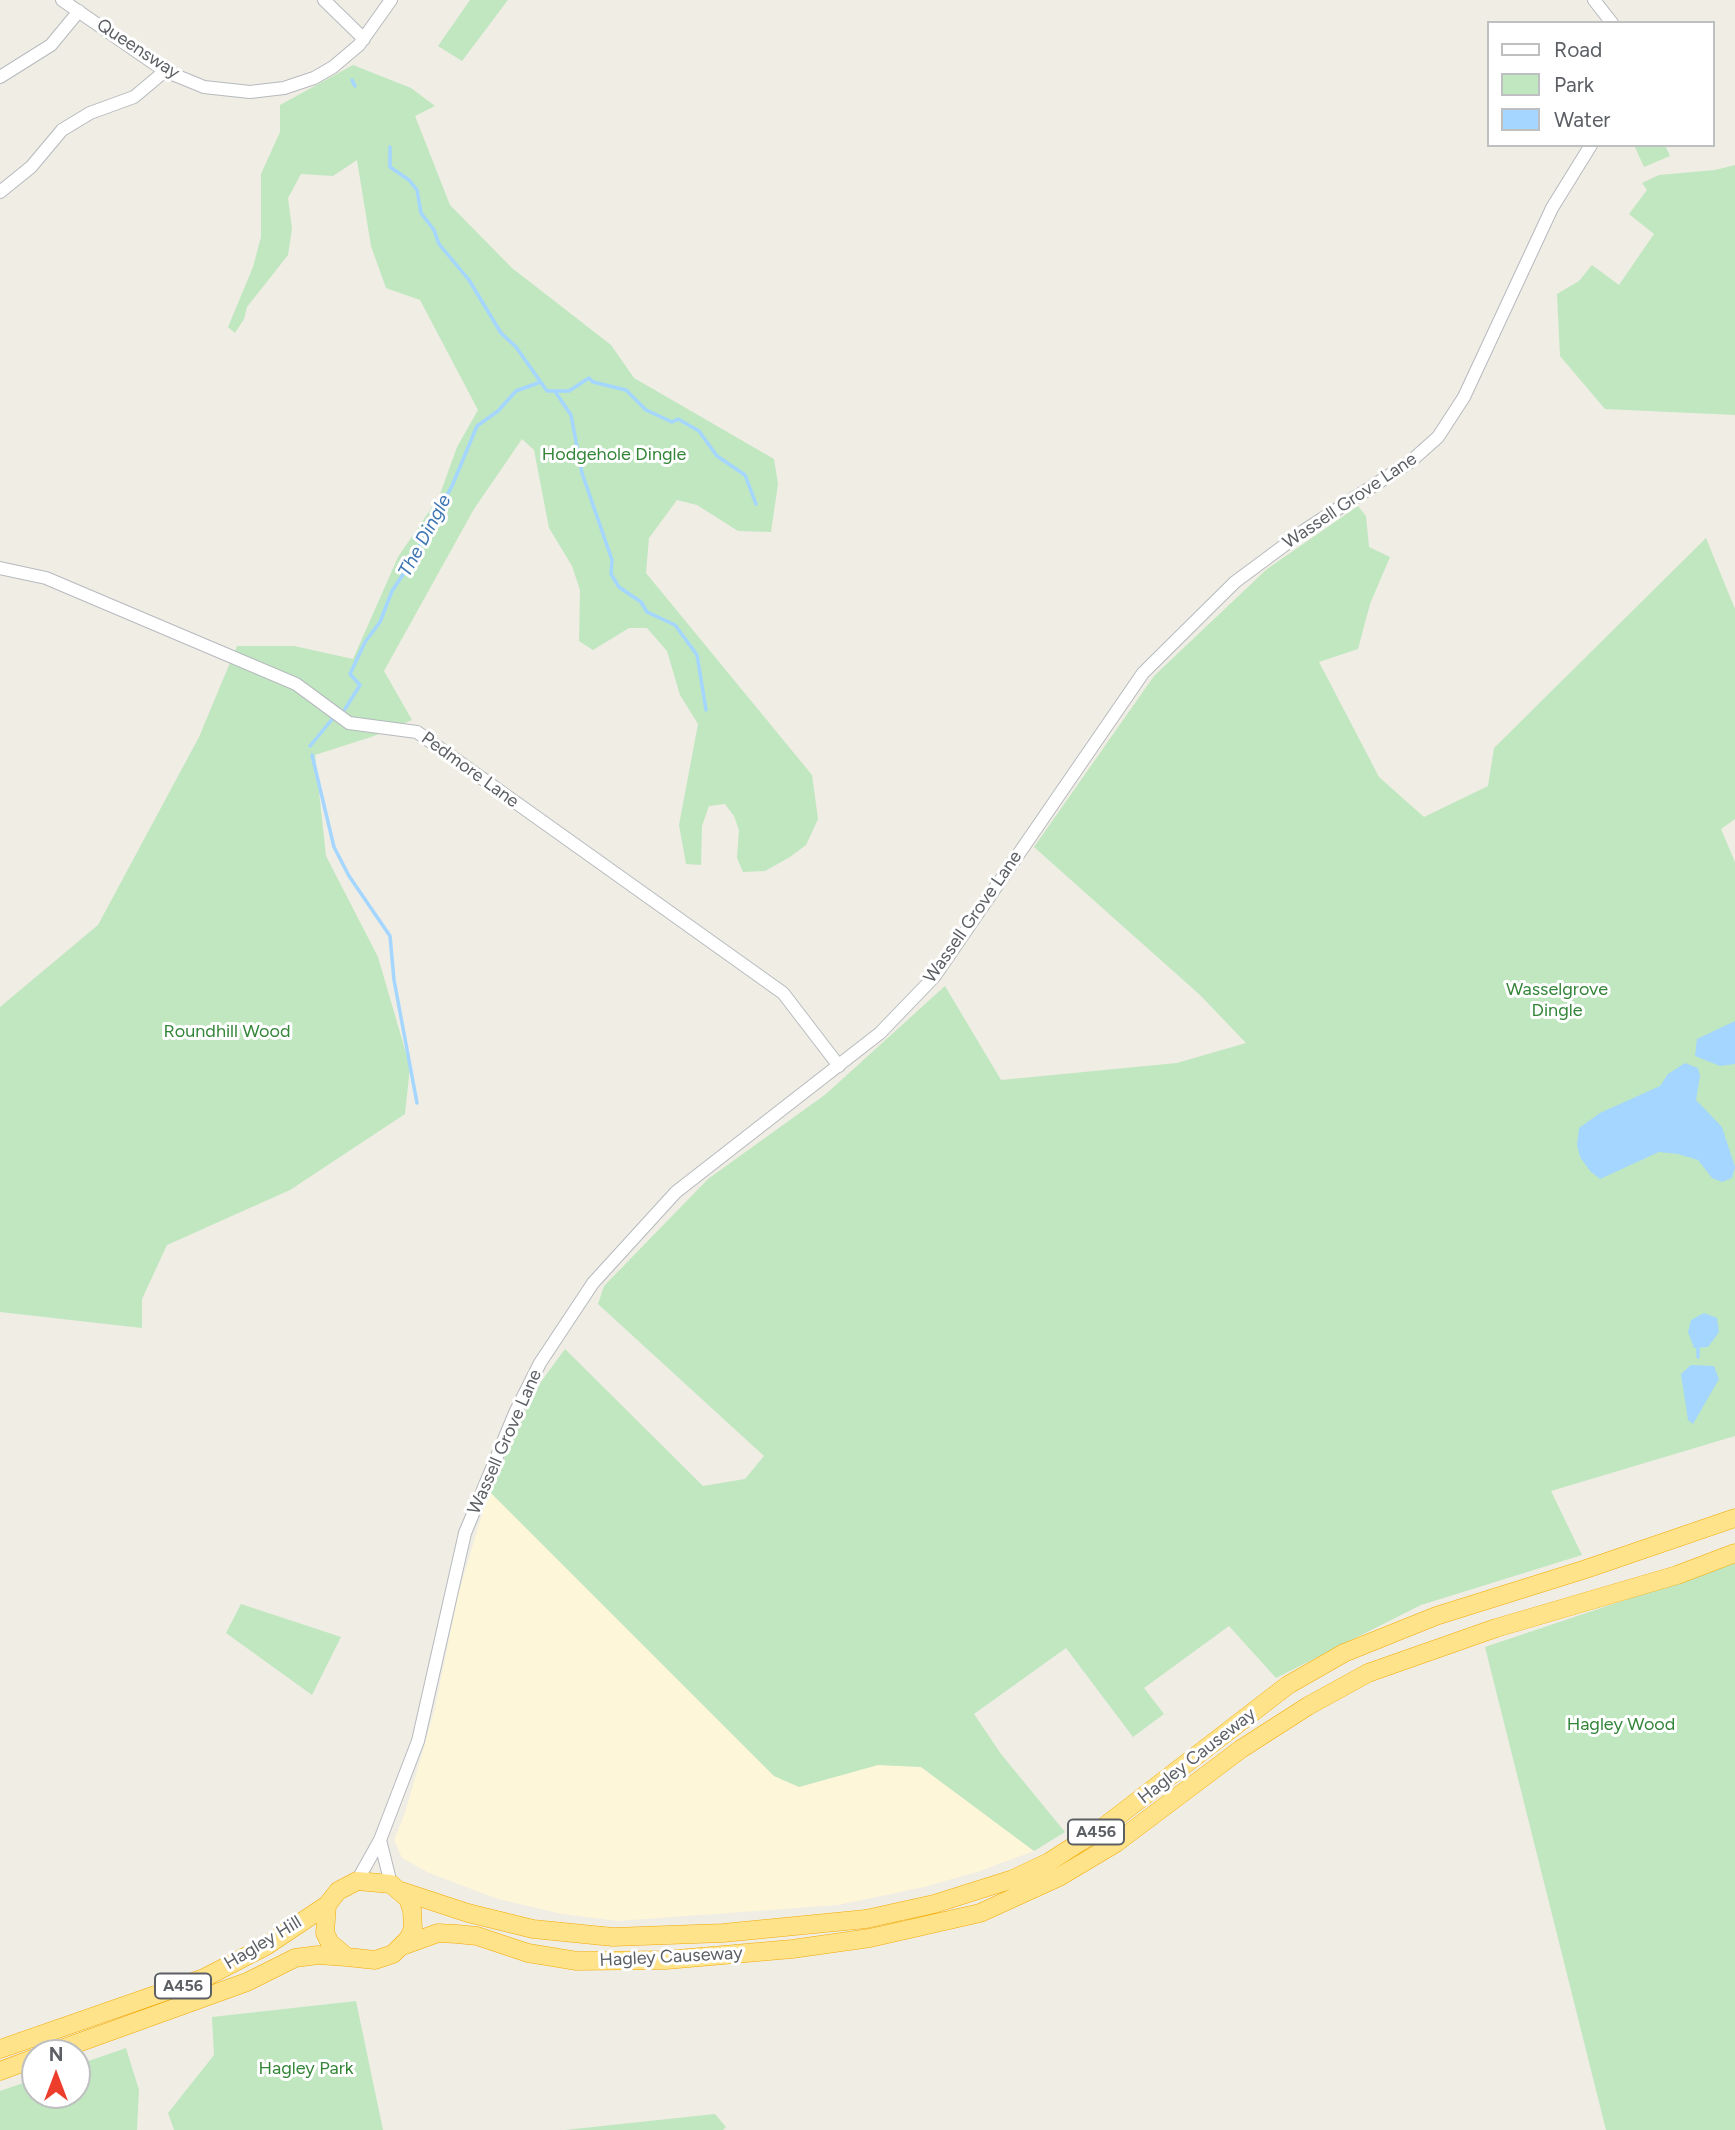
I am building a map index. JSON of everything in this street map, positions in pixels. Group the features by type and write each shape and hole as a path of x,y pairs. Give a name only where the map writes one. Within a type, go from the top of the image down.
{"highway":[{"name":"Hagley Causeway","path":"396,1887 468,1913 533,1928 613,1937 723,1933 866,1919 945,1901 1013,1879 1049,1861 1114,1819 1288,1685 1344,1653 1436,1616 1621,1558 1735,1518"},
{"name":"Hagley Causeway","path":"402,1946 439,1933 457,1934 577,1961 666,1959 792,1949 870,1938 981,1913 1059,1877 1116,1843 1241,1749 1308,1706 1368,1673 1496,1628 1677,1575 1735,1553"},
{"path":"357,1881 396,1887 408,1899 413,1920 413,1929 402,1946 375,1960 347,1957 330,1943 325,1933 327,1905 338,1891 357,1881"},
{"name":"Hagley Hill","path":"0,2049 204,1978 266,1946 327,1905"},
{"name":"Hagley Hill","path":"89,2039 247,1982 295,1958 318,1955 347,1957"},
{"path":"0,2071 21,2063"}],"street":[{"name":"Queensway","path":"62,0 165,71 204,87 229,92 284,88 314,78 333,67 364,39 391,0"},
{"path":"324,0 364,39"},
{"path":"1594,0 1610,21"},
{"path":"0,77 51,45 79,11"},
{"path":"0,192 32,167 62,130 90,113 134,97 165,71"},
{"name":"Wassell Grove Lane","path":"357,1881 380,1840 418,1741 465,1533 515,1413 540,1363 593,1283 676,1192 880,1033 934,977 1143,673 1235,582 1305,530 1410,462 1438,437 1464,397 1552,208 1590,147"},
{"name":"Pedmore Lane","path":"0,568 46,578 296,684 349,723 417,732 783,993 839,1066"},
{"path":"380,1840 396,1887"}],"shaded area":[{"path":"489,1491 774,1776 799,1787 878,1765 921,1767 1034,1851 980,1871 924,1887 838,1905 618,1921 562,1914 498,1899 429,1873 402,1858 394,1840 405,1813 435,1708 458,1595"}],"green space":[{"path":"470,0 508,0 462,61 438,46"},
{"path":"353,65 411,88 435,106 415,116 450,205 512,268 611,345 634,378 774,459 778,484 771,532 738,531 697,505 677,500 649,538 646,573 812,775 818,819 806,845 790,857 765,871 743,872 737,858 739,830 734,816 725,804 709,806 702,826 701,865 686,864 679,825 698,724 680,695 667,651 647,628 629,628 593,650 579,641 580,590 572,566 549,528 534,450 522,439 474,509 384,671 412,720 374,736 315,755 326,856 378,957 410,1067 405,1114 290,1190 167,1245 142,1299 142,1328 0,1312 0,1007 98,925 199,737 237,646 294,646 353,659 398,557 439,497 457,447 478,410 420,300 386,288 371,246 357,160 333,176 301,174 288,198 292,229 288,255 247,307 244,319 235,333 228,327 253,267 261,237 261,174 280,132 280,105"},
{"path":"1635,147 1666,147 1670,156 1644,167"},
{"path":"1735,165 1735,415 1605,409 1560,356 1557,294 1579,281 1592,265 1619,285 1654,234 1629,214 1647,190 1642,183 1659,175 1715,170"},
{"name":"Wasselgrove Dingle","path":"1358,506 1366,516 1369,547 1390,557 1370,604 1358,649 1319,662 1379,777 1424,817 1488,786 1494,748 1706,538 1735,609 1735,819 1721,829 1735,862 1735,1436 1551,1491 1582,1555 1421,1605 1276,1678 1229,1626 1144,1688 1164,1714 1133,1737 1066,1648 974,1714 1001,1754 1065,1832 1034,1851 921,1767 878,1765 799,1787 774,1776 489,1491 535,1390 565,1349 703,1486 745,1479 764,1456 598,1304 604,1286 708,1179 826,1094 945,986 1001,1080 1177,1063 1246,1043 1200,995 1034,847 1154,676 1267,569"},
{"name":"Hagley Wood","path":"1735,1563 1735,2130 1606,2130 1485,1647"},
{"path":"241,1604 341,1637 312,1695 226,1633"},
{"name":"Hagley Park","path":"356,2001 383,2130 174,2130 168,2113 214,2055 212,2017"},
{"path":"126,2048 139,2090 137,2130 0,2130 0,2091 21,2084 21,2109 91,2109 91,2060"},
{"path":"715,2114 726,2127 723,2130 565,2130"}],"water":[{"path":"1735,1021 1735,1064 1720,1066 1695,1056 1697,1039"},
{"path":"1685,1063 1698,1068 1700,1076 1696,1100 1722,1127 1735,1167 1732,1178 1722,1182 1712,1178 1698,1160 1659,1152 1600,1179 1590,1171 1580,1157 1577,1145 1579,1128 1600,1113 1660,1086 1668,1074"},
{"path":"1704,1313 1717,1318 1719,1332 1708,1347 1694,1348 1688,1332 1691,1320"},
{"path":"1691,1365 1714,1366 1719,1379 1693,1424 1688,1420 1681,1374"}],"waterway":[{"name":"The Dingle","path":"352,80 355,86"},
{"name":"The Dingle","path":"390,147 390,167 409,180 417,190 421,213 434,230 439,244 469,280 501,333 516,347 547,391 569,391 589,378 593,382 626,390 646,410 672,422 678,419 699,431 717,456 745,475 756,504"},
{"name":"The Dingle","path":"345,709 360,685 350,674 365,642 380,622 392,591 452,486 477,426 498,411 516,391 538,383"},
{"path":"556,393 571,415 582,473 612,560 611,574 619,587 641,602 647,612 675,625 697,655 706,710"},
{"name":"The Dingle","path":"310,746 334,717"},
{"name":"The Dingle","path":"312,755 334,847 349,876 390,936 394,980 417,1103"},
{"path":"1698,1348 1698,1357"}],"park label":[{"name":"Hodgehole Dingle","path":"614,455"},
{"name":"Roundhill Wood","path":"227,1032"}]}
